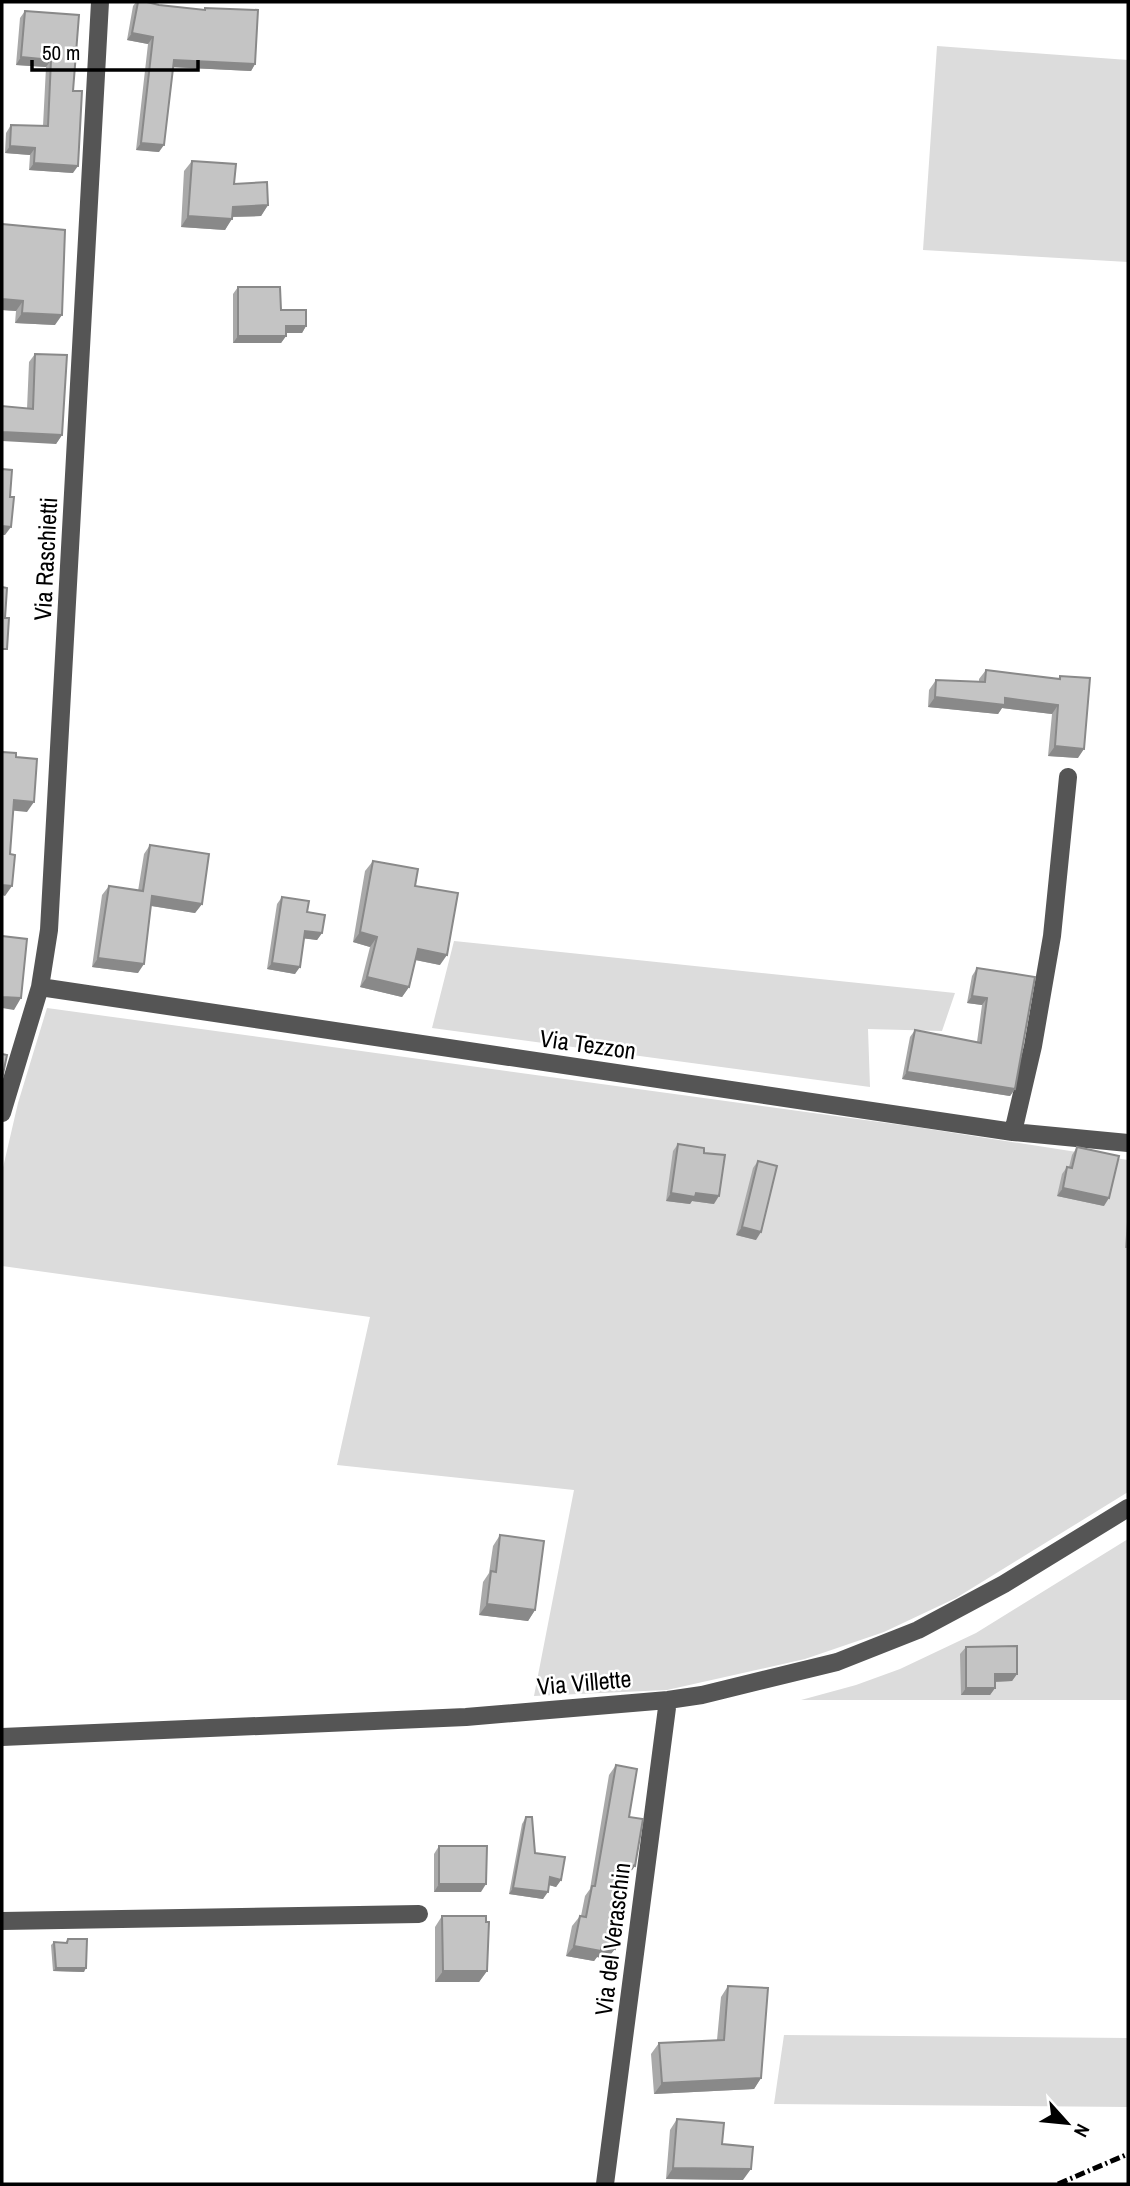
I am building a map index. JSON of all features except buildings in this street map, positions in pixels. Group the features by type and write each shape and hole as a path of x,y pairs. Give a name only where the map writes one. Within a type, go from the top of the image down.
{"street":[{"name":"Via Raschietti","path":"2,1113 40,987 50,930 100,2"},
{"path":"1013,1132 1033,1046 1052,936 1068,777"},
{"name":"Via Tezzon","path":"40,987 1013,1132 1128,1143"},
{"name":"Via Villette","path":"2,1737 466,1717 702,1695 837,1662 918,1630 1004,1584 1128,1508"},
{"name":"Via del Veraschin","path":"605,2184 668,1700"},
{"path":"2,1921 419,1914"}],"shaded area":[{"path":"937,46 1128,60 1128,262 923,250"},
{"path":"454,941 955,993 942,1031 868,1029 870,1087 432,1028"},
{"path":"47,1008 916,1127 1128,1160 1128,1492 956,1598 884,1632 805,1659 667,1690 534,1696 574,1490 337,1465 370,1317 2,1266 2,1172 18,1103"},
{"path":"1128,1539 1128,1700 801,1700 856,1685 900,1669 976,1633"},
{"path":"784,2035 1128,2038 1128,2107 774,2104"}],"railway":[{"path":"1058,2184 1128,2154"}]}
